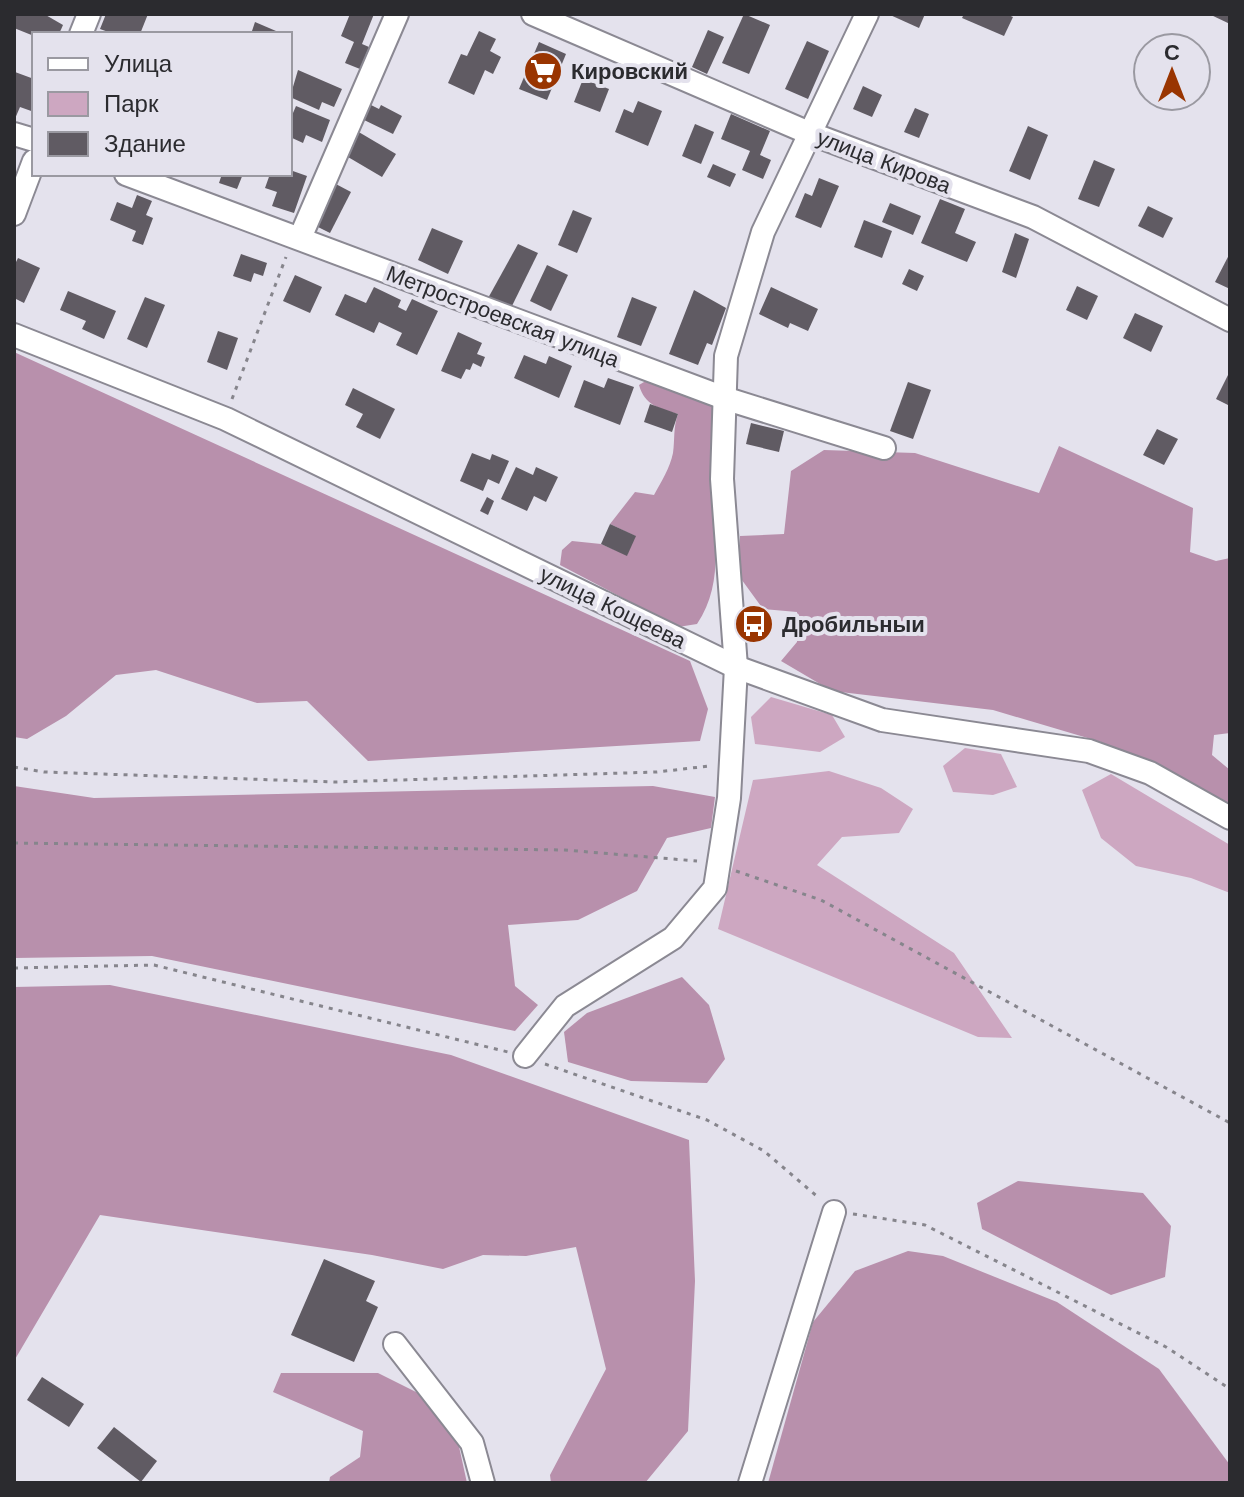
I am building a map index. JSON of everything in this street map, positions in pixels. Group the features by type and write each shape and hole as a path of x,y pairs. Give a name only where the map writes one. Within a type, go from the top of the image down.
{"street":[{"path":"300,238 397,14"},
{"name":"улица Кирова","path":"533,14 809,133 1033,217 1230,320"},
{"path":"525,1056 565,1006 673,938 715,888 731,764 736,667 722,479 726,356 763,232 867,14"},
{"path":"14,214 32,166"},
{"name":"Метростроевская улица","path":"131,176 727,399 884,448"},
{"name":"улица Кощеева","path":"14,335 226,419 736,667 882,720 1089,751 1150,773 1230,818"},
{"path":"750,1483 834,1212"},
{"path":"395,1344 472,1443 483,1483"}],"path":[{"path":"226,419 281,263 300,238"},
{"path":"14,767 44,772 335,782 657,772 731,764"},
{"path":"14,843 565,850 698,861 766,879 821,900 1230,1123"},
{"path":"14,968 154,965 525,1056 707,1120 764,1151 834,1212 925,1225 1166,1347 1230,1389"}],"green space":[{"path":"771,697 832,715 845,737 820,752 755,744 751,717"},
{"path":"965,748 1001,754 1017,787 993,795 953,792 943,766"},
{"path":"829,771 881,788 913,809 899,833 842,837 817,865 954,953 1012,1038 978,1037 718,929 753,780"},
{"path":"1111,774 1230,845 1230,893 1191,878 1136,866 1101,838 1082,790"}],"shaded area":[{"path":"14,352 690,661 708,709 700,741 368,761 307,701 257,703 156,670 116,675 66,716 27,739 14,737"},
{"path":"649,379 713,403 711,472 715,570 707,607 697,624 678,627 560,565 562,550 572,541 601,544 627,555 635,536 610,524 635,492 654,495 672,459 674,448 678,414 645,398 639,385"},
{"path":"1059,446 1193,508 1190,552 1216,561 1230,558 1230,733 1214,735 1212,755 1230,770 1230,807 1101,742 993,710 832,691 781,661 797,642 797,612 763,609 739,576 740,536 784,534 791,471 824,450 915,453 1039,493"},
{"path":"14,786 94,798 653,786 715,797 711,828 667,838 637,891 578,920 508,925 515,986 538,1005 515,1031 152,956 14,958"},
{"path":"682,977 709,1005 725,1059 707,1083 631,1081 568,1062 564,1032 587,1013"},
{"path":"110,985 451,1055 689,1140 695,1281 688,1431 645,1483 551,1483 550,1475 606,1369 576,1247 526,1256 483,1255 443,1269 372,1255 100,1215 14,1361 14,987"},
{"path":"1018,1181 1143,1193 1171,1226 1165,1277 1111,1295 982,1229 977,1203"},
{"path":"908,1251 943,1256 1057,1302 1159,1369 1230,1465 1230,1483 768,1483 813,1322 855,1271"},
{"path":"281,1373 378,1373 420,1394 458,1442 467,1483 329,1483 330,1477 360,1457 363,1431 273,1392"}],"building":[{"path":"14,14 44,14 63,25 60,32 32,32 32,35 14,28"},
{"path":"106,14 148,14 141,32 100,29"},
{"path":"350,14 374,14 362,44 369,47 360,69 345,63 354,42 341,36"},
{"path":"744,14 770,25 749,74 722,63"},
{"path":"888,14 925,14 919,28"},
{"path":"964,14 1006,14 1013,17 1004,36 962,18"},
{"path":"1209,14 1230,14 1230,24"},
{"path":"255,22 278,32 252,32"},
{"path":"708,30 724,37 707,74 692,67"},
{"path":"479,31 496,39 490,51 501,57 493,74 485,70 474,95 448,83 461,54 467,56"},
{"path":"807,41 829,51 808,99 785,89"},
{"name":"Кировский","path":"539,42 566,54 547,100 519,89"},
{"path":"298,70 342,89 334,107 322,102 319,110 292,98"},
{"path":"15,72 32,78 32,111 20,107 14,121"},
{"path":"583,79 609,89 600,112 574,102"},
{"path":"863,86 882,95 872,117 853,109"},
{"path":"638,101 662,111 648,146 615,132 624,109 633,113"},
{"path":"369,104 379,109 381,105 402,116 393,134 362,119"},
{"path":"296,106 330,120 322,142 306,135 303,143 292,138 292,115"},
{"path":"915,108 929,114 919,138 904,132"},
{"path":"731,114 770,131 760,155 771,160 763,179 742,170 750,151 721,139"},
{"path":"695,124 714,132 701,164 682,156"},
{"path":"1028,126 1048,135 1030,180 1009,171"},
{"path":"357,131 396,154 382,177 348,157"},
{"path":"1094,160 1115,169 1099,207 1078,199"},
{"path":"713,164 736,174 730,187 707,177"},
{"path":"292,171 307,176 294,213 272,206 277,192 265,188 269,176 292,176"},
{"path":"221,176 242,176 237,189 219,183"},
{"path":"819,178 839,186 821,228 795,217 805,193 812,196"},
{"path":"332,182 351,192 330,233 316,226"},
{"path":"137,195 152,201 146,215 153,218 143,245 132,241 136,231 110,220 117,202 132,208"},
{"path":"940,199 965,209 955,233 976,242 967,262 921,243"},
{"path":"890,203 921,216 913,235 882,222"},
{"path":"1148,206 1173,218 1163,238 1138,226"},
{"path":"573,210 592,218 577,253 558,245"},
{"path":"864,220 892,231 882,258 854,247"},
{"path":"432,228 463,241 448,274 418,260"},
{"path":"1015,233 1029,239 1016,278 1002,272"},
{"path":"518,244 538,253 510,310 487,300"},
{"path":"1230,253 1230,289 1215,282"},
{"path":"241,254 267,263 263,276 254,273 251,282 233,276"},
{"path":"18,258 40,268 24,303 14,298 14,266"},
{"path":"547,265 568,275 551,311 530,301"},
{"path":"909,269 924,276 917,291 902,284"},
{"path":"295,275 322,287 310,313 283,301"},
{"path":"1077,286 1098,296 1087,320 1066,310"},
{"path":"374,287 401,300 398,307 406,311 412,299 438,311 417,355 396,345 402,333 379,322 374,333 335,315 345,294 366,303"},
{"path":"771,287 818,309 808,331 790,323 788,328 759,314"},
{"path":"694,290 726,308 712,345 707,343 698,365 669,354"},
{"path":"68,291 116,311 104,339 82,329 86,321 60,310"},
{"path":"145,297 165,305 147,348 127,339"},
{"path":"632,297 657,307 641,346 617,337"},
{"path":"1135,313 1163,326 1151,352 1123,338"},
{"path":"218,331 238,338 227,370 207,362"},
{"path":"458,332 482,343 477,354 485,357 481,367 473,363 461,379 441,371"},
{"path":"524,355 546,364 549,356 572,366 559,398 514,378"},
{"path":"1230,371 1230,406 1216,399"},
{"path":"608,378 634,387 620,425 574,407 584,380 604,388"},
{"path":"908,382 931,390 913,439 890,431"},
{"path":"353,388 395,409 380,439 356,427 363,414 345,405"},
{"path":"650,404 678,414 672,432 644,422"},
{"path":"751,423 784,431 779,452 746,444"},
{"path":"1157,429 1178,439 1164,465 1143,455"},
{"path":"472,453 490,460 492,454 509,461 499,484 488,479 483,491 460,481"},
{"path":"516,467 533,475 536,467 558,477 546,502 534,496 527,511 501,499"},
{"path":"487,497 494,501 488,515 480,511"},
{"path":"610,524 636,536 627,556 601,544"},
{"path":"324,1259 375,1281 366,1301 378,1307 354,1362 291,1335"},
{"path":"42,1377 84,1404 69,1427 27,1400"},
{"path":"114,1427 157,1461 141,1482 97,1448"}],"place":[{"name":"Кировский","path":"543,71"},
{"name":"Дробильныи","path":"754,624"}]}
